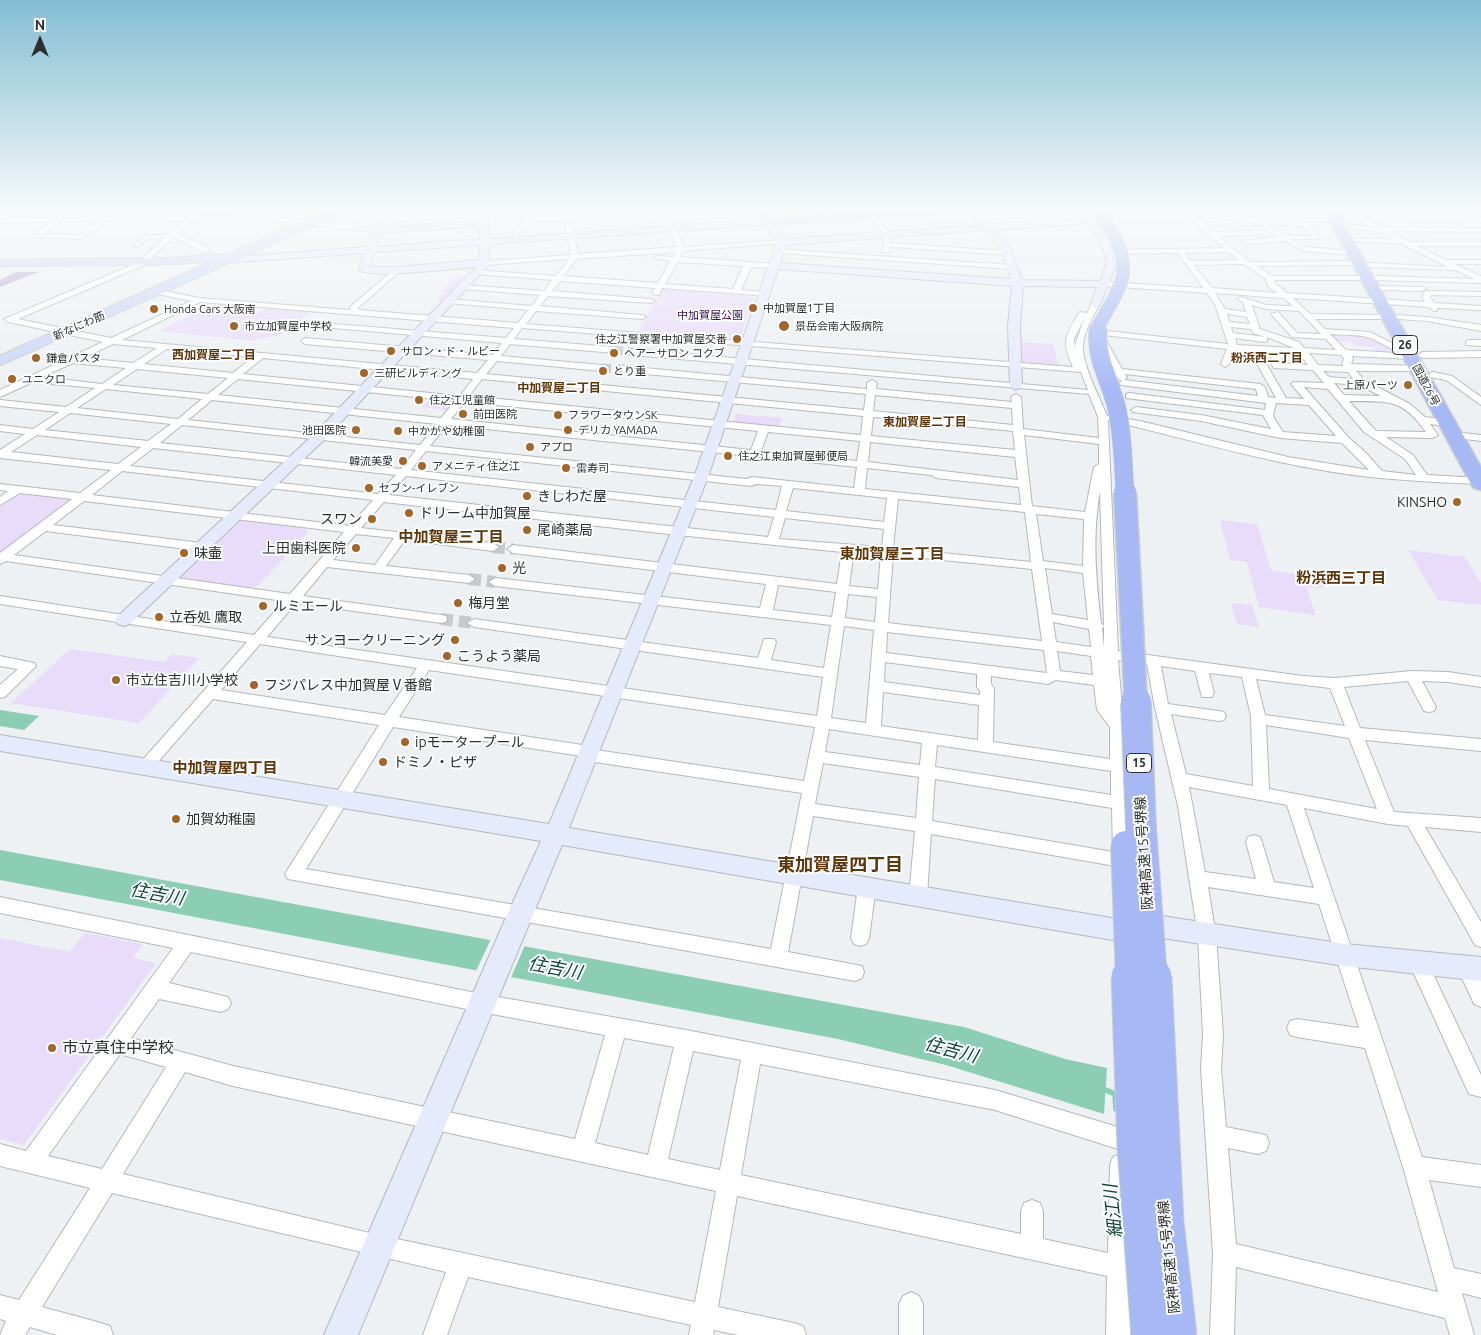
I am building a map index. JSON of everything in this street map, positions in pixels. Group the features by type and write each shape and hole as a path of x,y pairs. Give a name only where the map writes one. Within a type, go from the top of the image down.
{"highway":[{"name":"阪神高速15号堺線","path":"1114,269 1112,284 1090,324 1088,338 1089,354 1105,407 1111,435 1133,1076 1151,1335"},
{"name":"阪神高速15号堺線","path":"1124,269 1118,290 1099,326 1097,343 1101,362 1119,418 1122,441 1132,596 1141,828 1152,968 1160,1163 1164,1222 1177,1335"},
{"name":"国道26号","path":"1367,269 1415,357 1461,434 1481,458"},
{"name":"国道26号","path":"1415,357 1433,375 1461,434 1480,482"}],"main road":[{"name":"新なにわ筋","path":"0,361 192,269"},
{"name":"新なにわ筋","path":"0,354 61,331 156,291 196,269"}],"street":[{"path":"4,321 124,269"},
{"path":"364,269 426,269"},
{"path":"124,620 319,437 480,269"},
{"path":"491,269 558,278 765,294"},
{"path":"145,767 403,473 446,422 565,269"},
{"path":"632,334 669,269"},
{"path":"736,292 742,269"},
{"path":"341,1335 483,998 589,754 701,477 773,269"},
{"path":"859,269 882,274 1018,283 1105,284 1212,294 1352,300"},
{"path":"882,274 883,269"},
{"path":"1013,269 1018,283 1014,326 1016,406 1020,454 1054,675"},
{"path":"1110,269 1105,284 1084,327 1079,345 1098,416 1099,466 1090,516 1089,570 1097,626 1105,653 1118,726 1124,931 1118,1335"},
{"path":"1126,269 1126,277 1100,334 1100,352 1123,420 1147,659 1162,927"},
{"path":"1194,269 1212,294 1231,335 1232,347 1225,364"},
{"path":"1257,269 1270,278 1461,270 1481,272"},
{"path":"1287,269 1323,298"},
{"path":"1328,269 1370,274 1481,280"},
{"path":"1357,269 1423,289 1428,293 1481,294"},
{"path":"1363,269 1441,320 1481,328"},
{"path":"1367,317 1371,269"},
{"path":"1352,300 1375,269"},
{"path":"356,311 354,308 396,270"},
{"path":"1461,270 1481,280"},
{"path":"1370,274 1432,305 1481,308"},
{"path":"1270,278 1270,283 1305,313 1344,352 1349,358 1346,364 1361,382 1410,408 1433,435"},
{"path":"462,287 651,301"},
{"path":"1343,289 1367,317"},
{"path":"156,291 199,300 1015,364 1035,370 1078,370"},
{"path":"1428,293 1426,297 1441,320"},
{"path":"1212,294 1246,300 1265,307 1305,313 1367,317"},
{"path":"0,394 199,300"},
{"path":"1246,300 1256,331 1274,335 1296,344 1368,430 1409,456 1424,479"},
{"path":"448,302 642,317"},
{"path":"1095,305 1088,307 1069,337 1068,342 1086,392 1098,416 1105,653 1102,681 1104,710 1118,726"},
{"path":"1265,307 1274,335"},
{"path":"285,358 341,311"},
{"path":"1221,312 1252,315"},
{"path":"1305,313 1275,314 1295,335 1329,337"},
{"path":"1349,316 1370,335 1415,357"},
{"path":"1441,320 1481,320"},
{"path":"4,321 110,342 868,413 1018,429 1099,441"},
{"path":"1226,324 1255,327"},
{"path":"322,325 614,350"},
{"path":"1322,331 1370,335"},
{"path":"1100,334 1278,350 1415,357 1481,354"},
{"path":"1100,334 1142,424"},
{"path":"1231,335 1264,338"},
{"path":"305,341 602,368"},
{"path":"1470,343 1481,343"},
{"path":"0,455 164,347"},
{"path":"1253,348 1283,401"},
{"path":"1278,350 1281,354 1273,360 1277,366 1350,368 1415,357"},
{"path":"632,352 1086,392"},
{"path":"859,492 875,354"},
{"path":"1,558 120,469 260,356"},
{"path":"72,360 1020,454"},
{"path":"623,369 1016,406"},
{"path":"1118,371 1260,388 1268,400 1268,414 1277,433"},
{"path":"1433,375 1449,378 1481,402"},
{"path":"31,379 862,465 1024,484"},
{"path":"1194,380 1201,418"},
{"path":"1361,382 1296,384 1345,440 1362,455 1378,475"},
{"path":"1124,383 1268,400 1311,402"},
{"path":"1129,396 1268,414"},
{"path":"1341,398 1393,399"},
{"path":"0,402 751,483 752,480 1090,516"},
{"path":"1136,410 1201,418 1277,433 1280,436 1345,440"},
{"path":"1098,416 1142,424 1226,446 1378,475 1480,482"},
{"path":"1422,420 1461,434"},
{"path":"0,428 890,526"},
{"path":"755,454 764,428"},
{"path":"1375,434 1461,434"},
{"path":"0,455 678,532 1089,570"},
{"path":"773,541 788,484"},
{"path":"0,487 493,546"},
{"path":"0,502 18,489"},
{"path":"873,729 893,495"},
{"path":"44,527 202,547"},
{"path":"378,569 402,536"},
{"path":"513,549 884,594"},
{"path":"778,959 822,722 849,549"},
{"path":"1,558 441,619"},
{"path":"324,562 468,579"},
{"path":"766,612 773,581"},
{"path":"495,582 882,625 1105,653 1248,674 1334,683 1412,676 1448,677 1481,682"},
{"path":"0,600 257,640 1119,766"},
{"path":"1046,617 1097,626"},
{"path":"474,624 829,673"},
{"path":"763,664 769,642"},
{"path":"879,657 1048,679 1054,675 1102,681"},
{"path":"1147,659 1181,779 1199,878 1207,936 1213,1035 1211,1068 1218,1136 1225,1253 1222,1335"},
{"path":"0,661 29,666 0,693"},
{"path":"426,664 339,799 294,874 517,919 855,972"},
{"path":"1202,668 1207,693"},
{"path":"984,670 984,688 987,688 984,746"},
{"path":"1248,674 1258,719 1261,793"},
{"path":"1412,676 1429,706"},
{"path":"1334,683 1388,818"},
{"path":"877,686 986,701"},
{"path":"210,693 810,788"},
{"path":"1162,708 1220,716"},
{"path":"1258,719 1353,733 1481,745"},
{"path":"918,896 930,738"},
{"path":"0,743 794,874 1124,931 1162,927 1207,936 1344,955 1473,968 1481,998"},
{"path":"816,756 1120,803"},
{"path":"1181,779 1388,818 1481,825"},
{"path":"1293,799 1414,1167 1462,1335"},
{"path":"806,808 1122,860"},
{"path":"1412,819 1481,939"},
{"path":"1254,842 1267,889"},
{"path":"1199,878 1325,897"},
{"path":"860,938 867,887"},
{"path":"0,905 483,998 617,1027 995,1100 1121,1139"},
{"path":"31,1162 188,942"},
{"path":"1418,962 1476,1087 1481,1087"},
{"path":"154,988 221,1003"},
{"path":"583,1150 617,1027"},
{"path":"1297,1028 1373,1040"},
{"path":"656,1166 686,1040"},
{"path":"116,1043 233,1076 1119,1267"},
{"path":"703,1326 752,1053"},
{"path":"11,1335 181,1061"},
{"path":"1218,1136 1258,1143"},
{"path":"0,1155 107,1179 378,1246 461,1264 703,1326 794,1335"},
{"path":"1414,1167 1481,1176"},
{"path":"1032,1211 1032,1249"},
{"path":"1225,1253 1454,1308"},
{"path":"436,1335 461,1264"},
{"path":"1445,1277 1481,1286"},
{"path":"911,1304 911,1335"},
{"path":"0,1307 101,1335"}],"green space":[{"path":"468,276 443,302 437,301 452,277"},
{"name":"中加賀屋公園","path":"662,290 754,297 741,336 733,336 732,339 638,331"},
{"path":"270,307 311,311 280,335 252,341 160,331 184,318 203,311 256,312"},
{"path":"1327,333 1376,338 1393,347 1399,354 1379,353 1373,347 1356,346 1352,342 1336,341"},
{"path":"1021,342 1053,344 1059,367 1023,363"},
{"path":"431,399 453,402 447,410 422,407"},
{"path":"736,414 782,418 779,428 732,423"},
{"path":"22,493 71,499 71,502 0,553 0,506 15,495"},
{"path":"243,520 305,528 308,532 259,585 251,588 182,578 181,576 237,522"},
{"path":"1220,520 1257,524 1271,570 1320,578 1324,588 1306,587 1316,615 1259,607 1247,562 1230,560"},
{"path":"1408,550 1465,557 1481,583 1481,605 1438,600"},
{"path":"1231,603 1252,605 1259,627 1237,624"},
{"path":"70,649 165,662 172,654 199,658 139,723 11,703"},
{"name":"市立真住中学校","path":"85,933 143,944 133,958 156,963 24,1145 0,1139 0,938 69,952"}],"shaded area":[{"path":"16,272 39,272 0,287 0,280"}],"water":[{"path":"0,710 39,716 24,730 0,726"},
{"name":"住吉川","path":"0,850 964,1027 1065,1059 1107,1068 1104,1114 946,1065 838,1039 0,880"}],"pier":[{"path":"491,939 525,945 510,980 475,973"}],"waterway":[{"name":"細江川","path":"1106,1090 1115,1094 1116,1109"}],"tunnel":[{"path":"614,350 632,352"},
{"path":"602,368 623,369"},
{"path":"493,547 513,549"},
{"path":"469,579 495,582"},
{"path":"441,619 474,623"}],"place":[{"name":"中加賀屋1丁目","path":"753,308"},
{"name":"Honda Cars 大阪南","path":"154,309"},
{"name":"市立加賀屋中学校","path":"234,326"},
{"name":"景岳会南大阪病院","path":"784,326"},
{"name":"住之江警察署中加賀屋交番","path":"737,339"},
{"name":"サロン・ド・ルビー","path":"391,351"},
{"name":"ヘアーサロン コクブ","path":"614,353"},
{"name":"鎌倉パスタ","path":"36,358"},
{"name":"とり重","path":"603,371"},
{"name":"三研ビルディング","path":"364,373"},
{"name":"ユニクロ","path":"12,379"},
{"name":"上原パーツ","path":"1408,385"},
{"name":"住之江児童館","path":"419,400"},
{"name":"前田医院","path":"463,414"},
{"name":"フラワータウンSK","path":"558,415"},
{"name":"池田医院","path":"356,430"},
{"name":"デリカ YAMADA","path":"568,430"},
{"name":"中かがや幼稚園","path":"398,431"},
{"name":"アプロ","path":"530,447"},
{"name":"住之江東加賀屋郵便局","path":"728,456"},
{"name":"韓流美愛","path":"403,461"},
{"name":"アメニティ住之江","path":"422,466"},
{"name":"雷寿司","path":"566,468"},
{"name":"セブン-イレブン","path":"369,488"},
{"name":"きしわだ屋","path":"527,496"},
{"name":"KINSHO","path":"1457,502"},
{"name":"ドリーム中加賀屋","path":"409,513"},
{"name":"スワン","path":"372,519"},
{"name":"尾崎薬局","path":"527,530"},
{"name":"上田歯科医院","path":"356,548"},
{"name":"味壷","path":"184,553"},
{"name":"光","path":"502,568"},
{"name":"梅月堂","path":"458,603"},
{"name":"ルミエール","path":"263,606"},
{"name":"立呑処 鷹取","path":"159,617"},
{"name":"サンヨークリーニング","path":"455,640"},
{"name":"こうよう薬局","path":"447,656"},
{"name":"市立住吉川小学校","path":"116,680"},
{"name":"フジパレス中加賀屋Ⅴ番館","path":"254,685"},
{"name":"ipモータープール","path":"405,742"},
{"name":"ドミノ・ピザ","path":"383,762"},
{"name":"加賀幼稚園","path":"176,819"},
{"name":"市立真住中学校","path":"52,1048"}],"district":[{"name":"西加賀屋二丁目","path":"214,355"},
{"name":"粉浜西二丁目","path":"1267,358"},
{"name":"中加賀屋二丁目","path":"559,388"},
{"name":"東加賀屋二丁目","path":"925,422"},
{"name":"中加賀屋三丁目","path":"451,537"},
{"name":"東加賀屋三丁目","path":"892,554"},
{"name":"粉浜西三丁目","path":"1341,578"},
{"name":"中加賀屋四丁目","path":"225,768"},
{"name":"東加賀屋四丁目","path":"840,865"}]}
